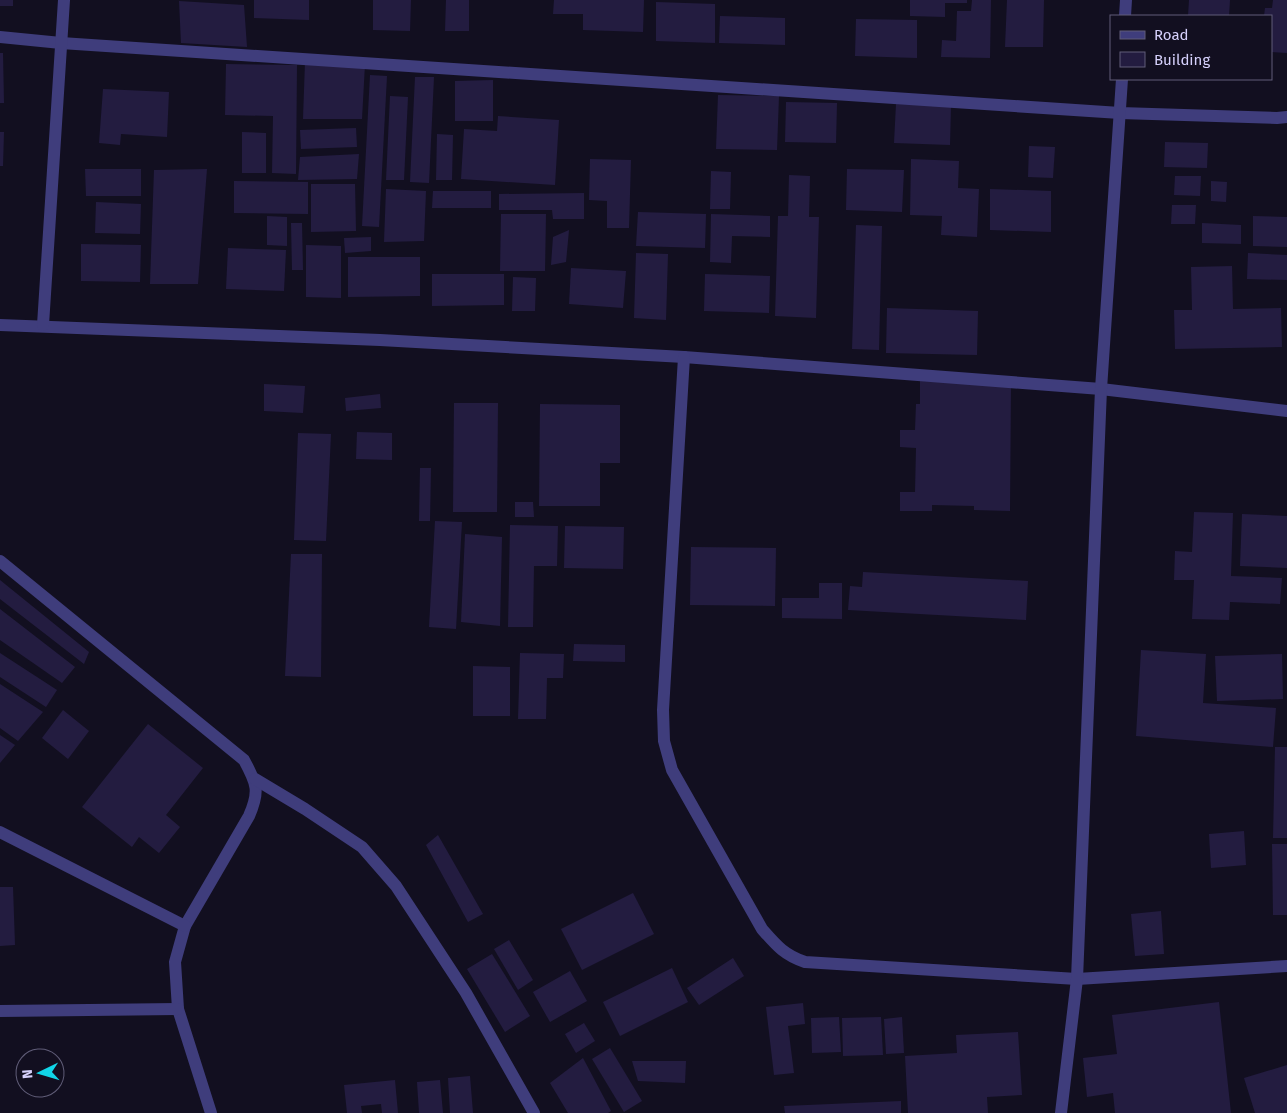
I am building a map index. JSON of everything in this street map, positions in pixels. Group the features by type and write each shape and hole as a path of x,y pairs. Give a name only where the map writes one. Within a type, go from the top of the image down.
{"street":[{"path":"43,325 64,0"},
{"path":"1125,15 1126,0"},
{"path":"0,37 61,43 1120,113 1287,117"},
{"path":"1061,1113 1077,979 1101,389 1122,80"},
{"path":"0,325 43,325 380,340 684,357 1101,389 1287,411"},
{"path":"684,357 663,710 664,741 672,770 762,928 778,948 790,957 805,962 1077,979 1287,966"},
{"path":"0,561 244,760 255,779 256,799 249,816 185,926 175,962 178,1009 211,1113"},
{"path":"255,779 362,847 396,886 466,993 534,1113"},
{"path":"0,832 185,926"},
{"path":"0,1011 178,1009"}],"building":[{"path":"0,0 13,0 13,6 0,6"},
{"path":"254,0 309,0 309,20 254,18"},
{"path":"373,0 411,0 410,31 373,30"},
{"path":"446,0 469,0 469,31 445,31"},
{"path":"554,0 644,0 643,32 583,30 583,14 553,14"},
{"path":"910,0 967,0 967,3 945,3 945,17 910,16"},
{"path":"972,0 991,0 990,58 941,57 942,40 956,41 957,11 971,11"},
{"path":"1007,0 1044,0 1043,47 1005,47"},
{"path":"1189,0 1230,0 1229,15 1188,15"},
{"path":"1273,0 1287,0 1287,53 1272,52 1272,15 1264,15 1265,8 1272,8"},
{"path":"179,1 244,5 247,47 181,43"},
{"path":"656,2 715,4 715,43 656,41"},
{"path":"720,16 785,18 785,45 719,43"},
{"path":"856,19 917,20 917,58 855,56"},
{"path":"0,53 3,53 4,103 0,103"},
{"path":"305,62 365,64 362,119 303,119"},
{"path":"226,64 297,65 296,174 272,173 273,116 225,115"},
{"path":"370,75 387,76 379,227 362,226"},
{"path":"415,77 434,77 429,183 410,182"},
{"path":"493,80 493,121 455,121 455,81"},
{"path":"103,89 169,92 167,137 121,134 120,145 99,143"},
{"path":"718,95 779,96 777,150 716,149"},
{"path":"390,96 408,97 404,180 386,180"},
{"path":"786,102 837,103 836,143 785,142"},
{"path":"896,104 951,105 950,145 894,143"},
{"path":"498,116 559,120 555,185 461,179 464,129 497,131"},
{"path":"356,128 357,147 301,149 300,130"},
{"path":"0,132 4,132 3,166 0,166"},
{"path":"242,132 266,133 266,173 242,173"},
{"path":"437,134 453,135 452,180 436,180"},
{"path":"1165,142 1208,143 1207,168 1164,167"},
{"path":"1029,146 1055,147 1053,178 1028,177"},
{"path":"359,154 357,179 298,180 300,157"},
{"path":"590,159 631,160 629,228 607,228 607,201 589,200"},
{"path":"911,159 959,161 958,188 979,189 977,237 941,235 942,216 910,215"},
{"path":"85,169 141,169 141,196 86,196"},
{"path":"207,169 198,284 150,284 154,170"},
{"path":"847,169 904,170 902,212 846,210"},
{"path":"711,171 731,172 730,209 710,209"},
{"path":"789,175 810,176 809,217 819,217 816,318 775,316 778,216 788,216"},
{"path":"1175,176 1201,176 1200,196 1174,195"},
{"path":"234,181 308,182 308,214 234,213"},
{"path":"1211,181 1227,182 1226,202 1211,201"},
{"path":"311,184 355,184 356,231 311,232"},
{"path":"386,189 426,191 424,241 384,242"},
{"path":"990,189 1051,191 1051,232 990,230"},
{"path":"433,191 491,191 491,208 432,208"},
{"path":"584,193 584,219 553,219 552,210 499,210 499,194"},
{"path":"96,202 141,204 140,234 95,233"},
{"path":"1172,205 1196,205 1195,224 1171,224"},
{"path":"638,212 706,214 705,248 636,246"},
{"path":"501,214 546,214 545,271 500,271"},
{"path":"711,214 770,216 770,237 732,236 731,263 710,262"},
{"path":"267,216 287,217 287,246 267,245"},
{"path":"1253,216 1287,217 1287,247 1253,246"},
{"path":"291,223 302,223 303,270 292,270"},
{"path":"1202,223 1241,225 1241,244 1202,243"},
{"path":"856,225 882,226 879,350 852,349"},
{"path":"569,230 566,262 551,265 553,237"},
{"path":"371,237 371,251 345,253 344,238"},
{"path":"81,244 141,245 140,282 81,281"},
{"path":"306,245 341,246 341,298 306,297"},
{"path":"228,248 286,250 284,291 226,289"},
{"path":"636,253 668,254 666,320 634,318"},
{"path":"1248,253 1287,255 1287,280 1247,279"},
{"path":"348,257 420,257 420,296 348,297"},
{"path":"1232,266 1233,309 1281,308 1282,347 1175,349 1174,310 1192,310 1191,267"},
{"path":"571,268 626,271 623,308 569,304"},
{"path":"432,274 504,274 504,305 432,306"},
{"path":"705,274 770,276 769,313 704,311"},
{"path":"513,277 536,278 535,311 512,311"},
{"path":"887,308 978,311 977,355 886,353"},
{"path":"920,381 1011,383 1010,511 974,510 974,506 932,505 932,511 900,511 900,492 915,492 916,448 900,447 900,430 915,430 916,404 920,404"},
{"path":"264,384 305,386 303,413 264,411"},
{"path":"380,394 381,408 346,411 345,398"},
{"path":"454,403 498,403 497,512 453,512"},
{"path":"540,404 620,405 620,463 600,463 600,506 539,506"},
{"path":"357,432 392,433 392,460 356,459"},
{"path":"298,433 331,434 326,541 294,540"},
{"path":"420,468 431,468 430,521 419,521"},
{"path":"515,502 533,502 534,517 515,517"},
{"path":"1194,512 1233,513 1231,576 1282,578 1280,604 1230,602 1229,620 1192,619 1194,580 1174,580 1175,551 1192,552"},
{"path":"1242,514 1287,516 1287,568 1240,566"},
{"path":"435,521 462,522 456,629 429,627"},
{"path":"510,525 558,526 557,566 534,566 533,627 508,627"},
{"path":"565,526 624,527 623,569 564,568"},
{"path":"465,534 502,537 500,626 461,622"},
{"path":"691,547 776,548 775,606 690,605"},
{"path":"291,554 322,554 321,677 285,676"},
{"path":"863,572 1028,581 1026,620 848,610 850,586 862,587"},
{"path":"0,580 89,652 84,664 0,599"},
{"path":"819,583 842,583 842,619 782,618 782,598 819,598"},
{"path":"0,609 75,667 62,683 0,640"},
{"path":"574,644 625,645 625,662 573,661"},
{"path":"1141,650 1206,654 1203,703 1276,708 1273,747 1136,736"},
{"path":"0,653 57,690 46,707 0,677"},
{"path":"520,653 564,654 563,678 547,678 546,719 518,719"},
{"path":"1282,654 1283,699 1217,701 1215,656"},
{"path":"473,666 510,667 510,716 473,716"},
{"path":"0,684 43,712 18,741 0,728"},
{"path":"63,710 89,731 68,759 42,738"},
{"path":"148,724 203,768 166,815 180,827 159,853 139,837 132,847 82,807"},
{"path":"0,735 15,745 0,763"},
{"path":"1275,747 1287,747 1287,838 1273,838"},
{"path":"1244,831 1246,865 1211,868 1209,834"},
{"path":"438,835 483,914 468,922 426,845"},
{"path":"1272,844 1287,844 1287,915 1273,915"},
{"path":"0,887 13,887 15,945 0,946"},
{"path":"633,893 654,934 582,970 561,929"},
{"path":"1161,911 1164,954 1135,956 1131,914"},
{"path":"509,940 533,980 518,990 494,949"},
{"path":"492,954 530,1016 505,1032 467,969"},
{"path":"733,958 744,976 699,1005 687,988"},
{"path":"672,968 688,1002 620,1036 603,1002"},
{"path":"570,971 587,1001 550,1022 533,992"},
{"path":"1219,1002 1231,1113 1115,1113 1113,1093 1087,1097 1083,1058 1117,1054 1112,1015"},
{"path":"803,1003 805,1024 788,1026 794,1073 774,1075 766,1007"},
{"path":"839,1017 841,1052 812,1053 811,1018"},
{"path":"881,1017 883,1055 843,1056 842,1018"},
{"path":"902,1017 904,1053 886,1054 884,1019"},
{"path":"584,1023 595,1041 576,1053 565,1034"},
{"path":"1018,1032 1022,1095 987,1097 988,1113 908,1113 905,1056 957,1053 956,1035"},
{"path":"610,1048 642,1101 624,1112 592,1059"},
{"path":"583,1058 611,1111 608,1113 568,1113 550,1083"},
{"path":"632,1061 686,1061 685,1083 638,1081"},
{"path":"1287,1065 1287,1113 1255,1113 1244,1078"},
{"path":"470,1076 473,1113 450,1113 448,1078"},
{"path":"395,1080 398,1113 382,1113 381,1104 361,1106 362,1113 347,1113 344,1085"},
{"path":"440,1080 443,1113 419,1113 417,1082"},
{"path":"901,1101 901,1113 785,1113 784,1106"}]}
